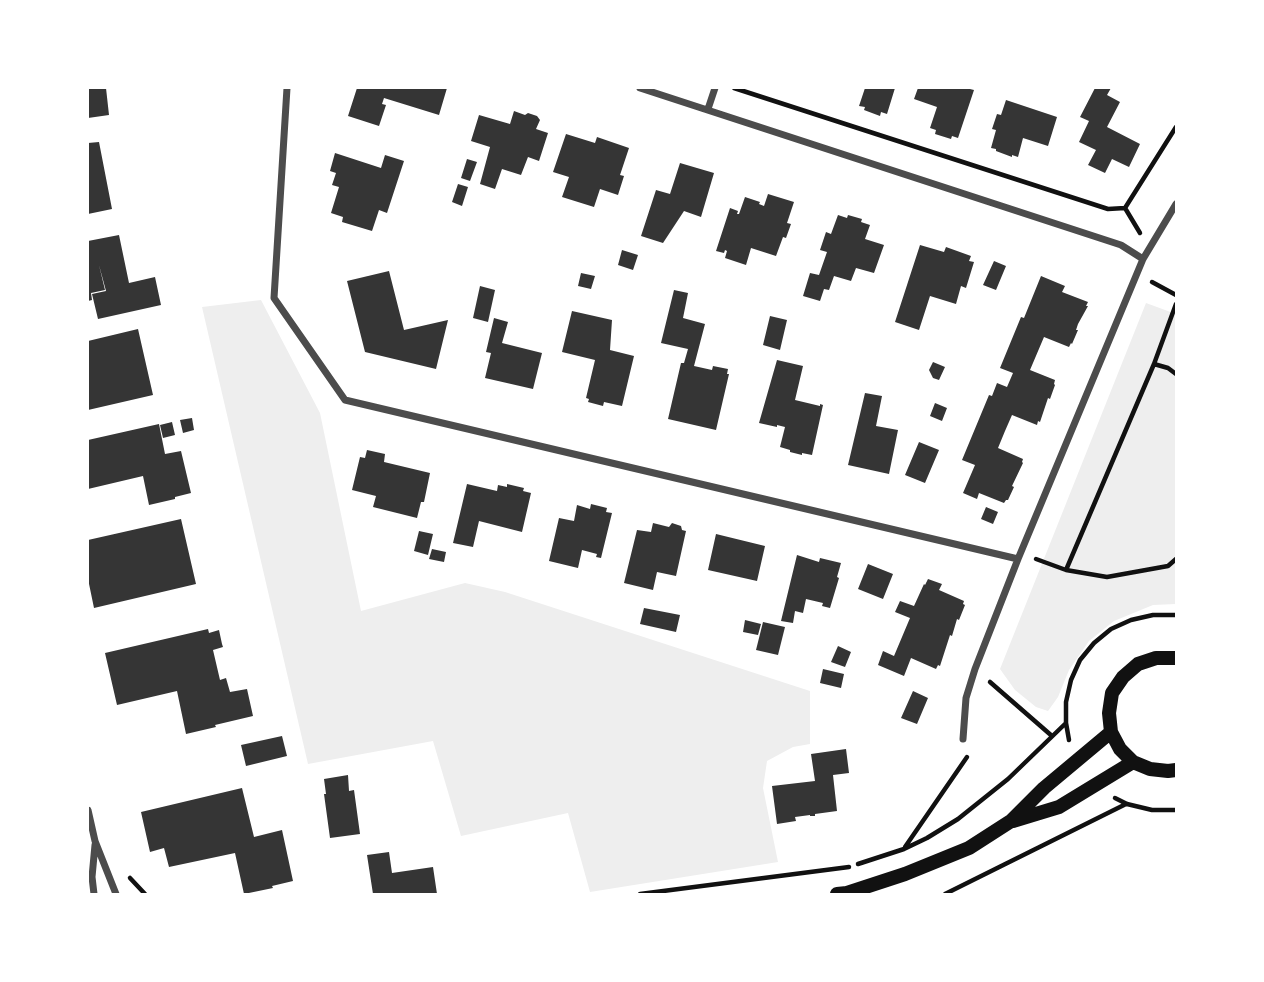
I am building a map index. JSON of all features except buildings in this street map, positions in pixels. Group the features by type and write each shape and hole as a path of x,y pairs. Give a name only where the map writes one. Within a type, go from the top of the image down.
{"main road":[{"path":"1177,658 1156,658 1138,664 1122,677 1112,693 1109,713 1111,732 1120,749 1133,762 1150,769 1177,770"},
{"path":"844,894 905,874 969,848 1011,821 1044,788 1111,732"},
{"path":"1011,821 1059,807 1133,762"}],"street":[{"path":"287,88 274,298 345,400 1020,556"},
{"path":"640,88 1121,245 1143,259"},
{"path":"708,109 715,88"},
{"path":"963,739 966,698 975,669 1020,556 1143,259 1177,204"},
{"path":"88,810 95,841 116,894"},
{"path":"94,894 92,877 95,841"}],"path":[{"path":"734,88 1108,209 1125,208"},
{"path":"1125,208 1177,127"},
{"path":"1125,208 1140,233 1143,259"},
{"path":"1137,274 1177,295"},
{"path":"1066,570 1177,304"},
{"path":"1154,364 1177,374"},
{"path":"1020,556 1066,570 1107,577 1168,566 1177,559"},
{"path":"640,894 844,868 904,849 927,838 958,819 1008,779 1066,723 1066,702 1071,680 1080,660 1094,643 1111,629 1131,620 1153,615 1177,615"},
{"path":"975,669 1052,736"},
{"path":"904,849 969,755"},
{"path":"945,894 1127,804 1152,810 1177,810"}],"shaded area":[{"path":"261,300 320,413 361,611 465,583 505,592 810,691 810,744 793,747 767,761 763,788 778,862 590,892 568,813 461,836 433,741 308,764 202,307"},
{"path":"1146,303 1176,314 1176,604 1153,605 1114,621 1089,641 1069,670 1058,697 1048,711 1036,707 1015,690 1000,669"}]}
